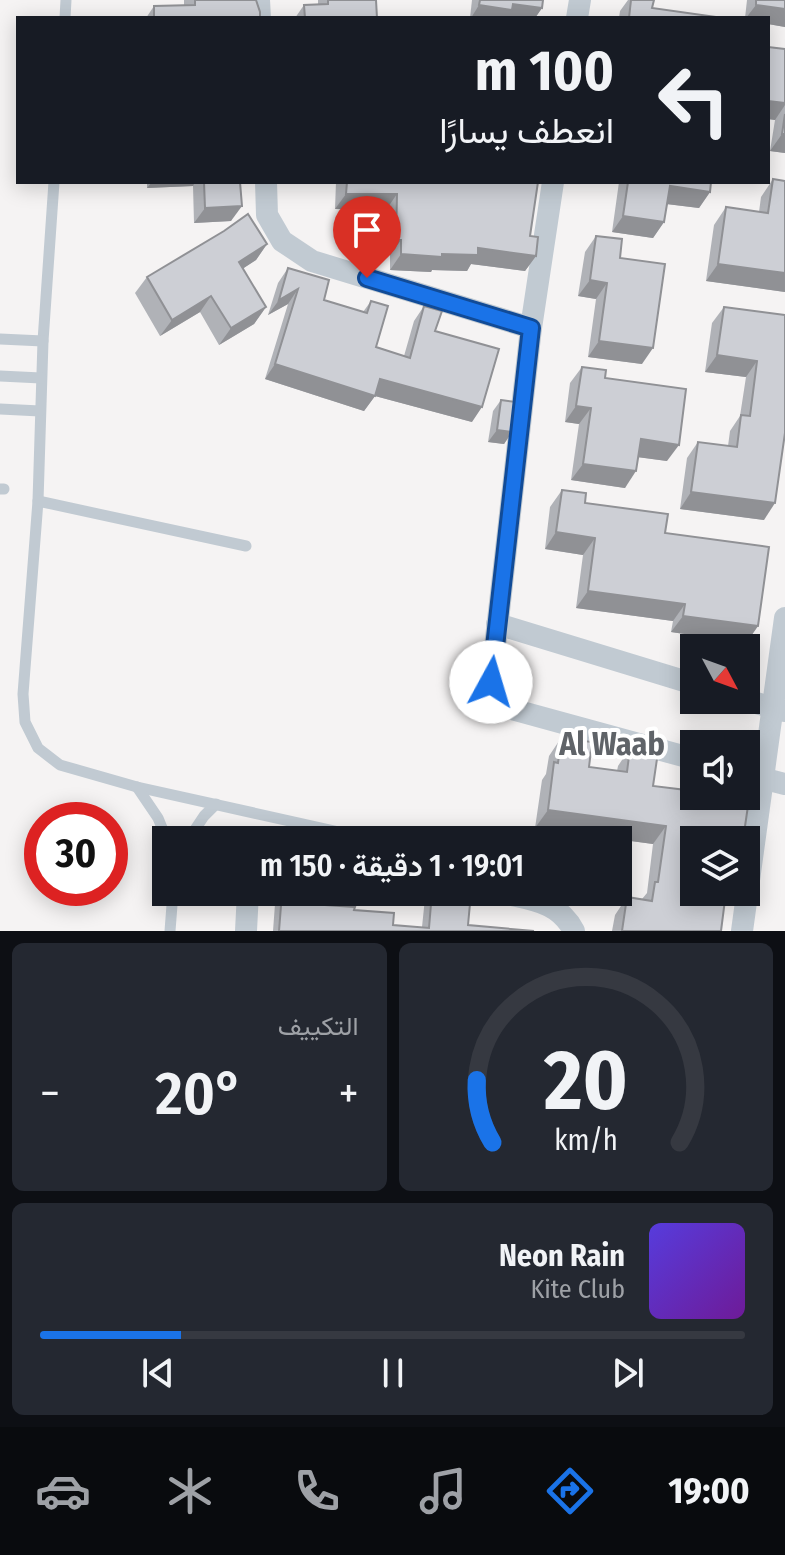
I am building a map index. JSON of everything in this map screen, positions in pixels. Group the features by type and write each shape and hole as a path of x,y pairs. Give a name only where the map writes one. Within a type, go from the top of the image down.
{"street":[{"path":"266,184 267,215 282,241 312,261 531,328"},
{"path":"553,184 531,328 491,682 499,702 515,710 680,755"},
{"path":"760,760 779,710 785,618"},
{"path":"497,624 680,680"},
{"path":"760,778 785,784"},
{"path":"742,931 751,810"},
{"path":"246,931 247,906"},
{"path":"551,906 567,917 574,931"}],"lane":[{"path":"54,184 41,378 38,501 23,694 25,722 38,748 60,765 137,787 313,826"},
{"path":"0,339 43,341"},
{"path":"0,376 41,378"},
{"path":"0,409 40,411"},
{"path":"38,501 246,546"},
{"path":"137,787 161,826"},
{"path":"197,826 216,804"},
{"path":"170,931 172,906"}],"building":[{"path":"195,0 256,0 260,16 154,16 154,6 195,5"},
{"path":"328,0 376,0 377,16 305,16 304,5 328,4"},
{"path":"480,0 543,0 542,8 513,4 512,10 479,5"},
{"path":"631,0 654,0 652,8 709,16 629,16"},
{"path":"756,0 785,0 785,9 756,5"},
{"path":"770,47 785,49 785,103 770,101"},
{"path":"773,179 785,181 785,273 718,264 726,207 768,213"},
{"path":"204,184 240,184 242,206 205,208"},
{"path":"347,184 538,184 530,236 538,237 536,256 478,248 478,255 442,254 442,257 401,254 401,240 396,240 397,194 346,194"},
{"path":"628,184 711,184 710,192 670,186 664,222 623,216"},
{"path":"248,214 267,244 239,262 266,307 231,328 211,296 172,320 147,277"},
{"path":"596,236 622,239 620,258 665,264 653,348 599,341 607,283 590,280"},
{"path":"288,268 329,280 324,300 367,313 371,301 388,306 376,347 410,358 424,306 442,311 435,331 499,349 482,407 380,379 375,396 275,364 298,289 279,300"},
{"path":"724,307 785,315 785,433 775,503 691,492 698,442 737,447 741,415 750,416 757,361 717,355"},
{"path":"582,367 606,370 605,378 686,389 679,445 641,439 636,471 583,464 591,408 576,406"},
{"path":"501,400 516,402 512,432 497,430"},
{"path":"562,490 586,493 585,503 668,514 665,533 769,547 758,626 683,616 685,604 588,591 595,538 556,532"},
{"path":"561,738 592,742 589,767 627,772 630,748 658,752 653,786 680,789 680,810 747,810 745,826 680,826 680,906 724,906 721,931 622,931 626,906 632,906 632,898 652,901 655,882 658,882 666,826 548,810 554,762 558,763"},
{"path":"281,906 355,907 354,910 394,913 393,925 429,928 431,906 470,906 468,925 534,931 279,931"}],"district":[{"name":"Al Waab","path":"612,744"}],"route":[{"path":"367,278 531,328 491,682"}]}
